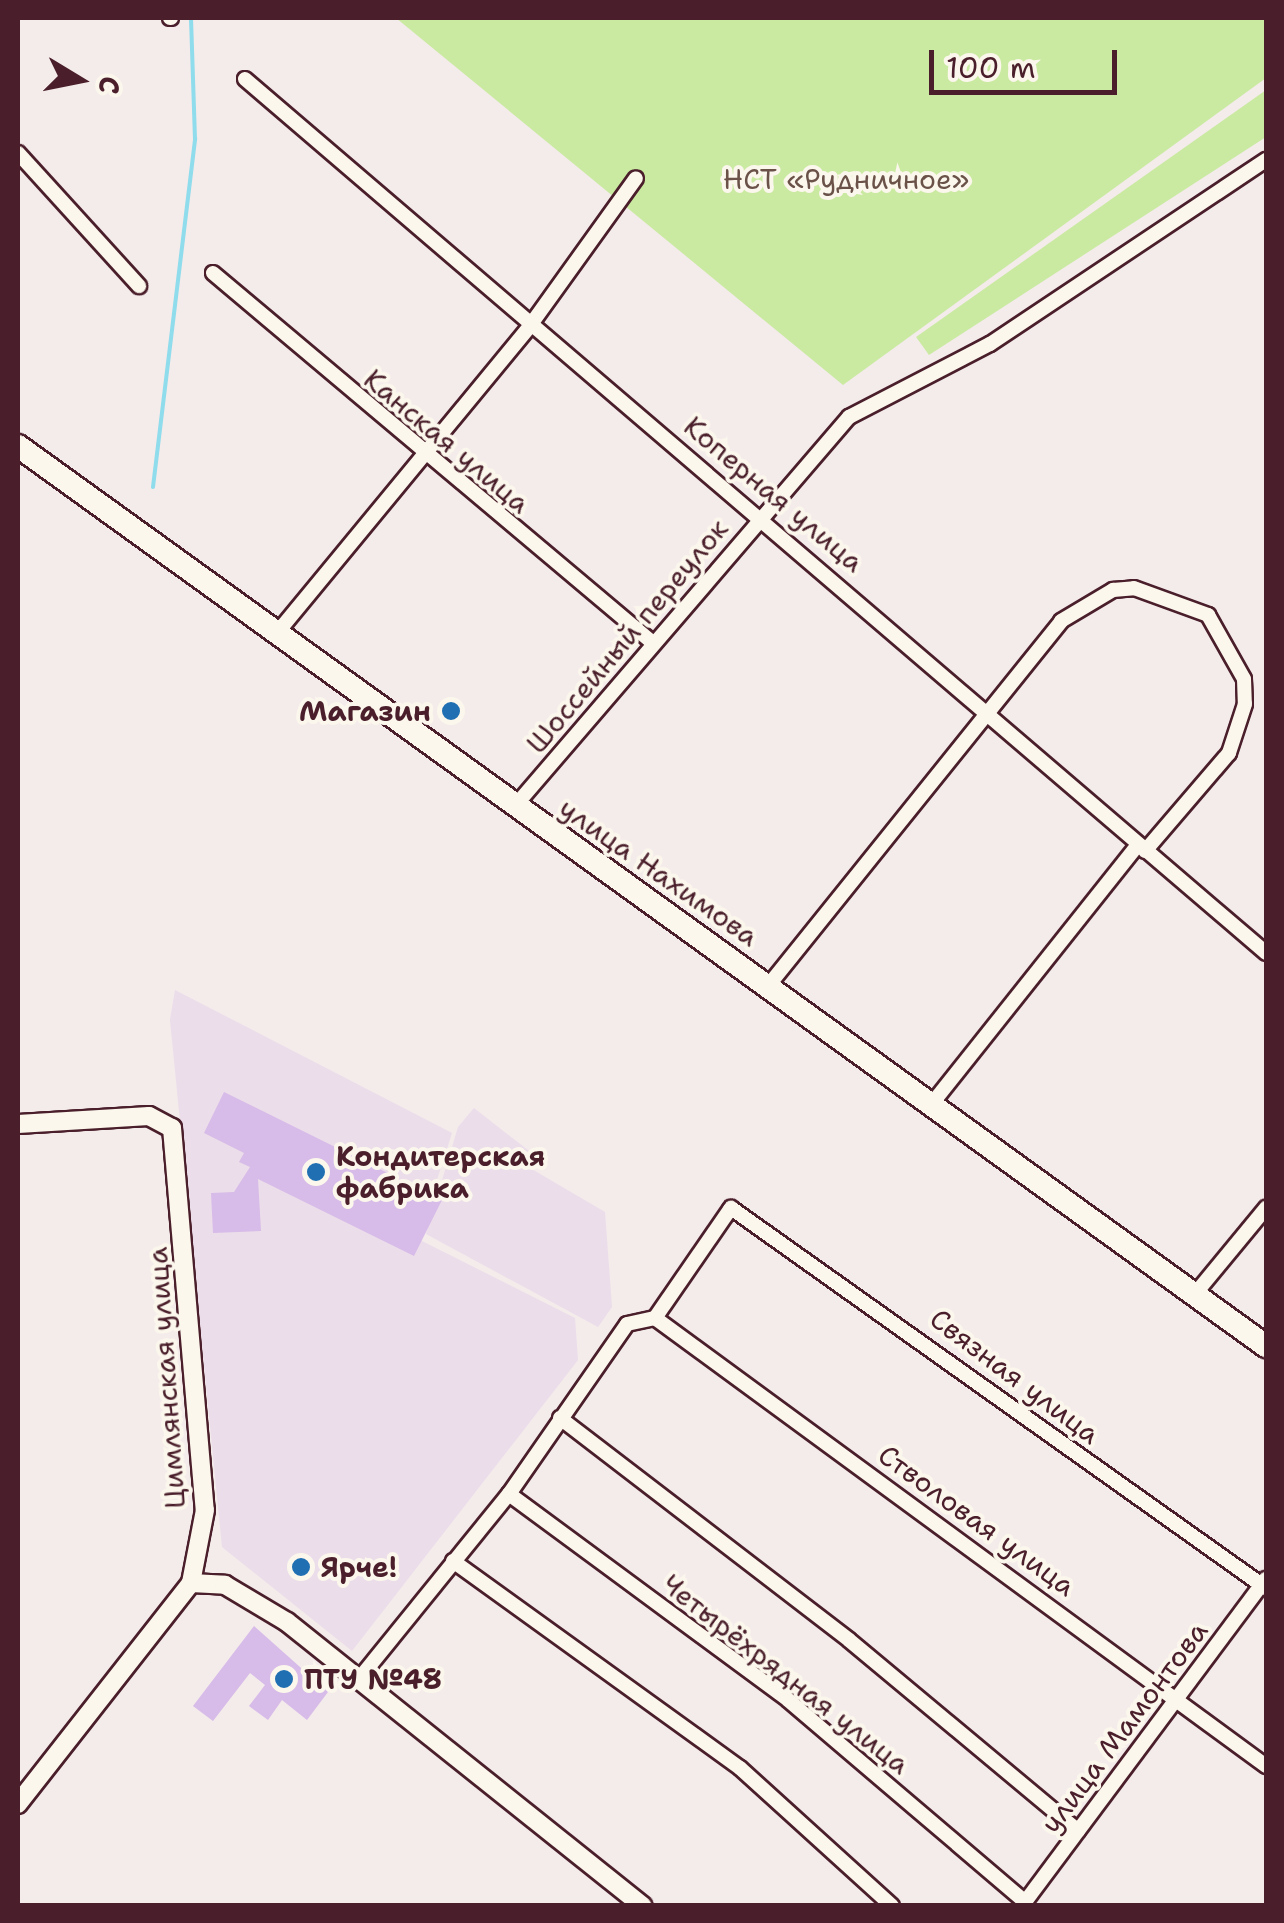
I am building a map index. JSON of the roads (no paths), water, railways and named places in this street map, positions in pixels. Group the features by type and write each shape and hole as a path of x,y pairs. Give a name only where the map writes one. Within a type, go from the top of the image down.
{"main road":[{"name":"улица Нахимова","path":"18,446 1266,1346"}],"street":[{"name":"Коперная улица","path":"245,78 529,327 763,514 1266,953"},
{"path":"18,153 138,286"},
{"name":"Шоссейный переулок","path":"516,806 849,416 990,344 1266,160"},
{"path":"277,633 529,327 619,211 636,178"},
{"name":"Канская улица","path":"213,273 422,456 653,642"},
{"path":"768,986 1061,620 1113,590 1168,594 1208,615 1244,679 1245,704 1229,753 1142,848 931,1104"},
{"name":"Цимлянская улица","path":"18,1124 149,1116 172,1128 204,1479 191,1583"},
{"name":"Связная улица","path":"654,1318 731,1208 1265,1584"},
{"path":"1194,1294 1266,1208"},
{"path":"360,1679 509,1494 627,1324 654,1318"},
{"name":"Стволовая улица","path":"654,1318 1179,1697 1266,1766"},
{"path":"560,1418 849,1640 1078,1831"},
{"name":"Четырёхрядная улица","path":"509,1494 788,1700 1024,1904"},
{"path":"453,1561 740,1768 892,1906"},
{"path":"18,1804 191,1583 242,1592 360,1679 643,1906"},
{"name":"улица Мамонтова","path":"1024,1904 1265,1584"}],"waterway":[{"path":"153,487 195,139 191,18"}],"place":[{"name":"Магазин","path":"451,711"},
{"name":"Кондитерская фабрика","path":"316,1172"},
{"name":"Ярче!","path":"301,1567"},
{"name":"ПТУ №48","path":"284,1679"}],"park label":[{"name":"НСТ «Рудничное»","path":"846,179"}]}
